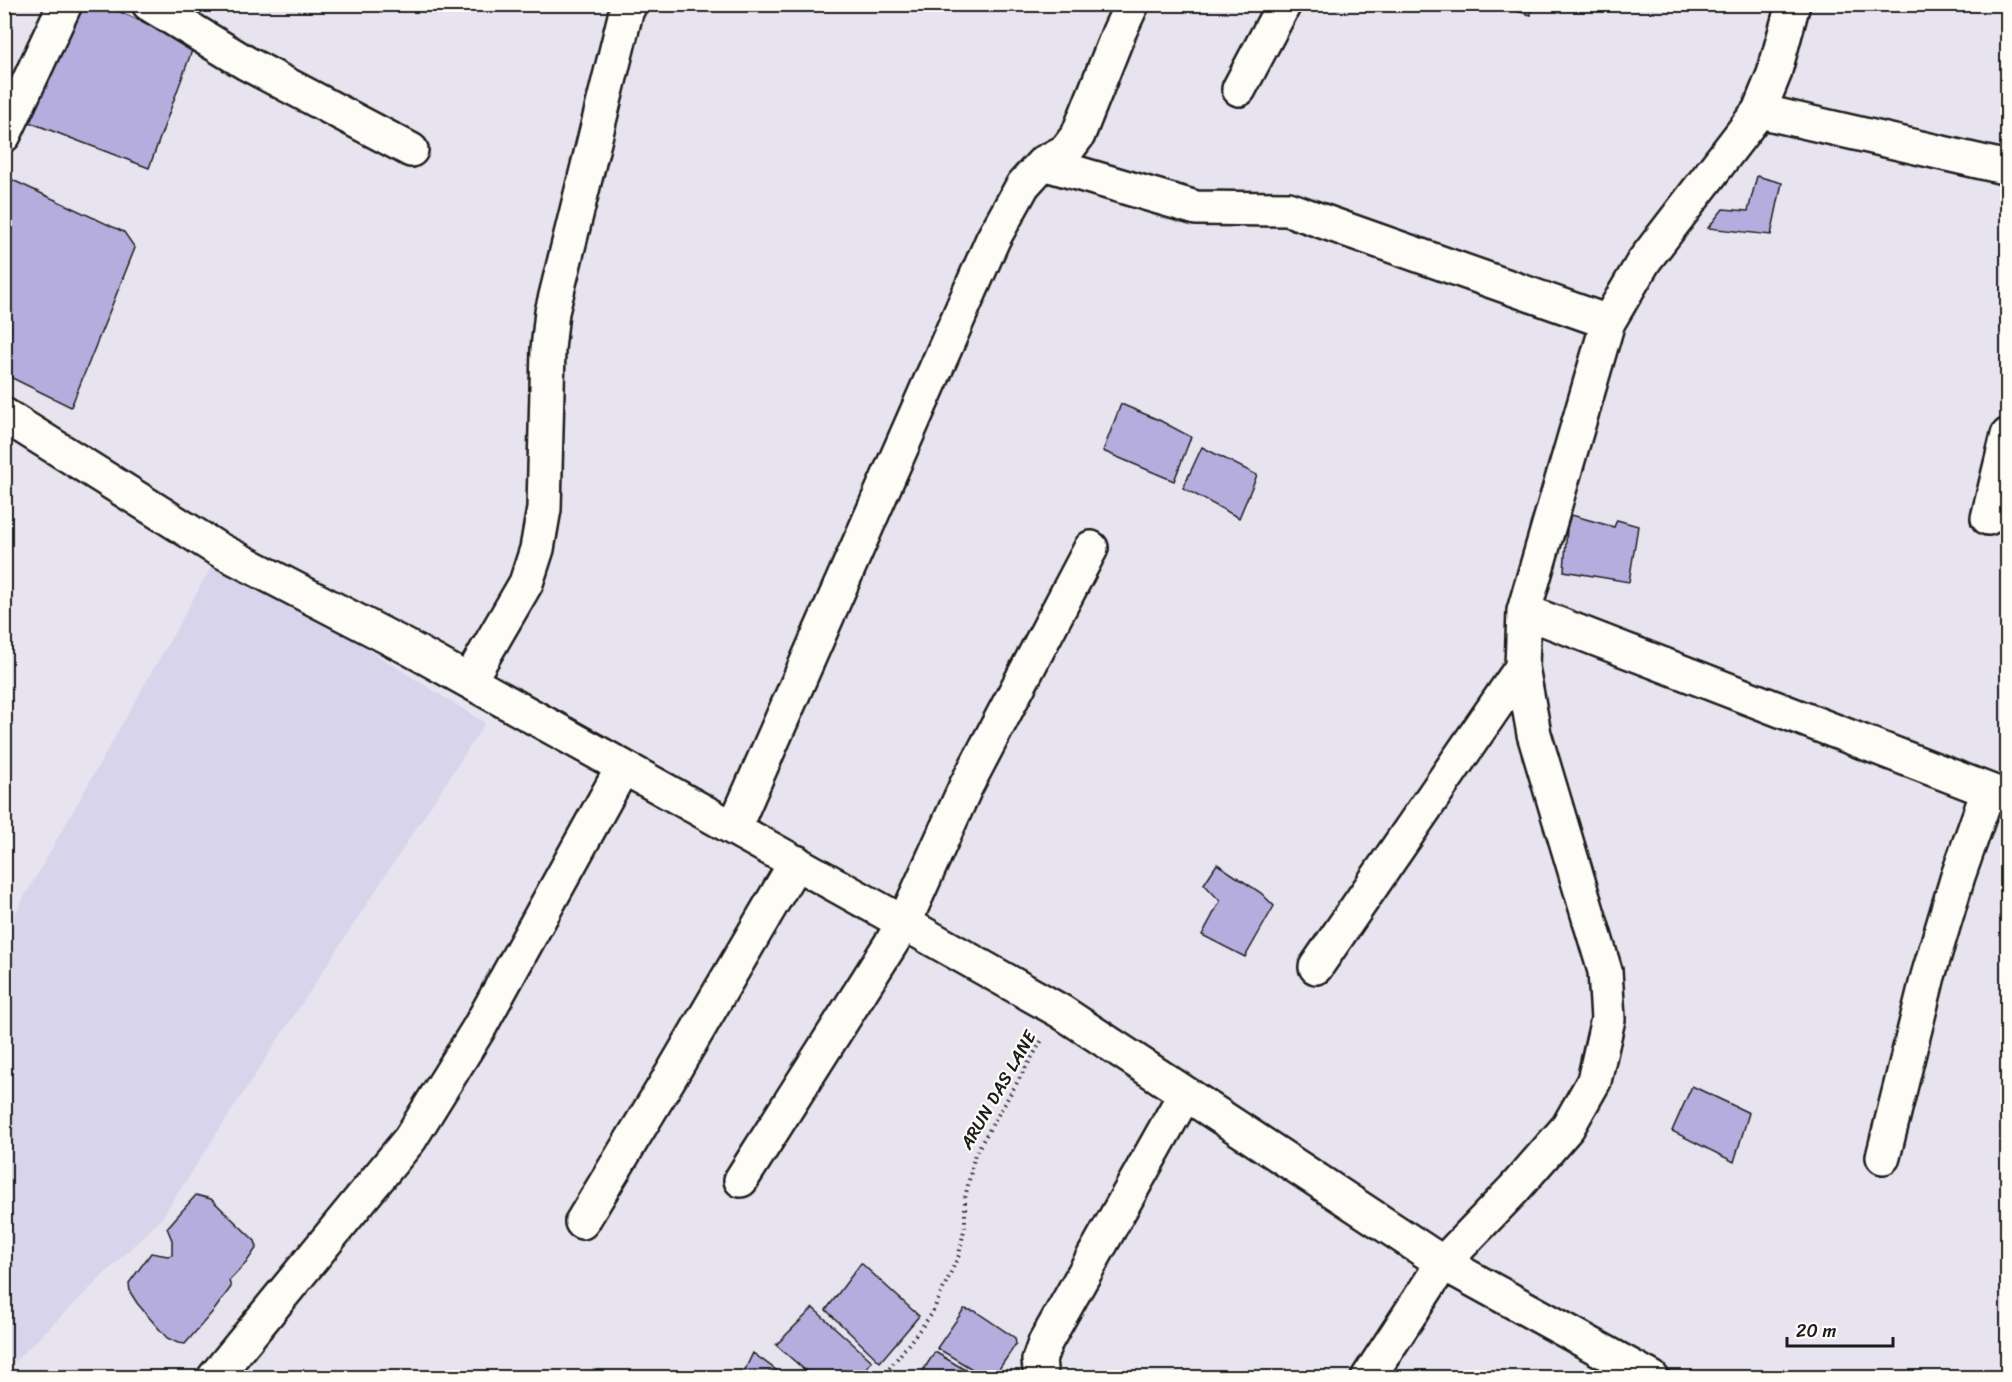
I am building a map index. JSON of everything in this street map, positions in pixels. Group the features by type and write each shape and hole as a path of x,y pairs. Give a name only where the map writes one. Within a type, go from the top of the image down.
{"street":[{"path":"4,135 65,4"},
{"path":"149,4 246,63 411,150"},
{"path":"469,681 526,583 537,549 544,509 548,348 552,312 626,12 630,4"},
{"path":"734,828 993,238 1023,185 1043,163 1066,152 1078,135 1132,4"},
{"path":"1239,89 1284,4"},
{"path":"1368,1377 1443,1263 1569,1127 1594,1081 1608,1019 1605,971 1534,734 1522,667 1524,611 1608,322 1644,261 1759,111 1774,74 1793,4"},
{"path":"1759,111 2007,168"},
{"path":"1043,163 1196,208 1288,209 1608,322"},
{"path":"4,415 216,548 469,681 1060,1011 1443,1263 1652,1377"},
{"path":"1988,518 2007,435"},
{"path":"741,1180 904,923 966,786 1091,548"},
{"path":"1524,611 1997,795 1958,876 1928,976 1882,1157"},
{"path":"1316,967 1522,667"},
{"path":"214,1377 410,1139 479,1028 623,767"},
{"path":"582,1222 796,862"},
{"path":"1041,1377 1039,1360 1045,1343 1185,1094"}],"path":[{"name":"ARUN DAS LANE","path":"882,1377 931,1315 959,1255 965,1225 965,1198 975,1154 1060,1011"}],"shaded area":[{"path":"218,555 485,723 161,1219 5,1371 5,931"}],"building":[{"path":"76,4 103,4 194,45 149,168 21,119"},
{"path":"1490,4 1532,4 1531,15"},
{"path":"4,176 124,232 135,248 71,407 4,374"},
{"path":"1757,176 1782,183 1771,235 1708,228 1723,209 1748,211"},
{"path":"1121,404 1191,437 1174,481 1103,451"},
{"path":"1202,447 1257,475 1239,518 1183,488"},
{"path":"1568,514 1614,527 1617,520 1638,526 1629,582 1564,571"},
{"path":"1217,864 1261,893 1274,906 1245,957 1202,935 1220,901 1204,884"},
{"path":"1692,1086 1749,1113 1734,1162 1672,1131"},
{"path":"196,1195 211,1199 255,1241 257,1247 229,1281 231,1287 215,1309 185,1344 167,1338 137,1303 130,1292 129,1283 151,1253 172,1255 172,1240 167,1228"},
{"path":"861,1263 919,1316 880,1362 826,1310"},
{"path":"813,1308 872,1361 859,1378 814,1378 776,1345"},
{"path":"964,1309 975,1311 1015,1338 1016,1344 993,1378 987,1378 937,1348"},
{"path":"935,1352 979,1378 918,1378"},
{"path":"753,1353 787,1378 741,1378"}]}
